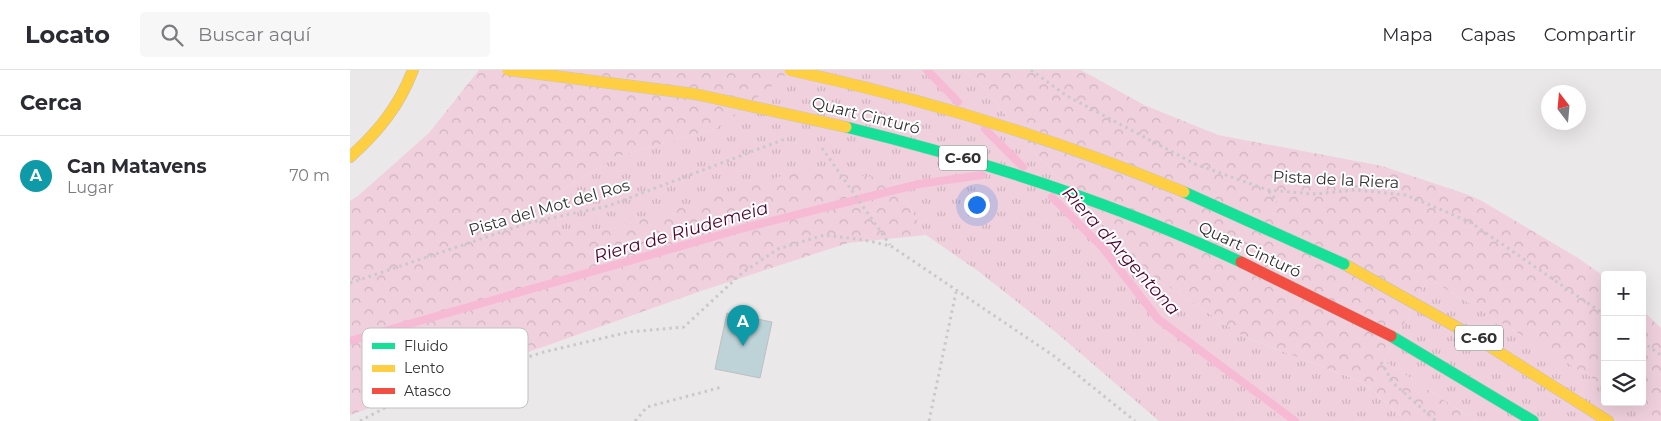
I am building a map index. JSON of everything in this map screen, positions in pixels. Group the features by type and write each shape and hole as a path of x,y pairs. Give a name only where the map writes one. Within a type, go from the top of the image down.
{"main road":[{"path":"350,157 386,124 403,98 414,70"},
{"name":"Quart Cinturó","path":"508,70 594,79 719,98 896,138 991,166 1122,211 1278,279 1391,336 1533,421"},
{"name":"Quart Cinturó","path":"790,70 948,109 1065,147 1173,186 1272,228 1344,264 1462,328 1552,382 1608,421"}],"path":[{"name":"Pista de la Riera","path":"1031,70 1067,96 1195,164 1268,190 1313,194 1355,190 1406,195 1470,222 1601,312"},
{"name":"Pista del Mot del Ros","path":"350,283 528,223 608,206 781,142"},
{"path":"821,147 891,246 956,292 1054,356 1135,421"},
{"path":"528,357 629,332 684,327 742,273 778,249 824,235 864,240 891,246"},
{"path":"929,421 956,292"},
{"path":"1646,345 1661,355"},
{"path":"635,421 647,407 722,387"},
{"path":"360,421 385,408"}],"green space":[{"path":"479,70 788,70 783,78 715,129 615,157 555,195 559,229 610,229 798,171 892,178 926,235 848,243 701,291 528,352 528,328 362,328 362,408 370,408 350,415 350,201 429,133"},
{"path":"788,70 962,70 981,84 1039,157 1154,277 1243,336 1362,382 1407,421 1159,421 1058,334 978,271 926,235 892,178 704,202 610,229 559,229 555,195 615,157 715,129"},
{"path":"962,70 1081,70 1144,105 1218,135 1382,166 1482,201 1578,258 1601,274 1601,384 1428,278 1384,361 1476,421 1407,421 1362,382 1243,336 1154,277 1039,157 981,84"},
{"path":"1428,278 1601,383 1601,406 1631,406 1651,421 1476,421 1384,361"},
{"path":"1646,314 1661,328 1661,421 1651,421 1631,406 1646,406"}],"building":[{"path":"727,313 772,322 760,378 715,369"}],"waterway":[{"path":"927,70 958,102"},
{"path":"985,129 1023,167"},
{"name":"Riera de Riudemeia","path":"395,328 744,228 919,184 982,175"},
{"name":"Riera d'Argentona","path":"1052,197 1103,248 1158,319 1295,421"},
{"name":"Riera de Riudemeia","path":"350,341 362,338"}],"traffic: fast":[{"path":"846,127 947,154 1047,185 1145,221 1241,262"},
{"path":"1184,192 1344,264"},
{"path":"1391,336 1533,421"}],"traffic: slow":[{"path":"350,157 379,128 395,106 413,70"},
{"path":"508,70 695,94 846,127"},
{"path":"790,70 891,94 990,122 1087,155 1184,192"},
{"path":"1344,264 1478,339 1608,421"}],"traffic: jam":[{"path":"1241,262 1391,336"}],"place":[{"name":"Can Matavens","path":"743,346"}]}
